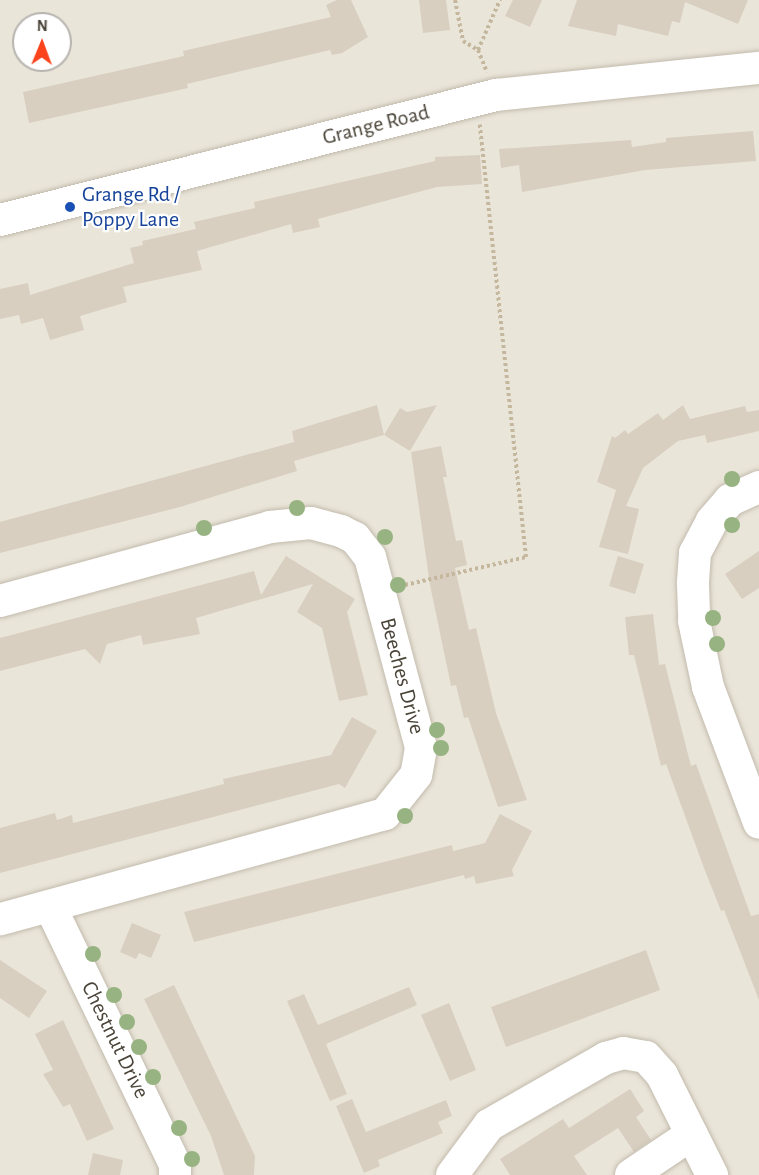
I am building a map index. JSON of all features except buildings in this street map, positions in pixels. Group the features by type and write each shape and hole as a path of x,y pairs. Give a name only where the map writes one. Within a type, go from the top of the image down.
{"street":[{"name":"Grange Road","path":"1,212 477,100 759,68"},
{"path":"759,487 730,500 712,521 695,553 693,584 694,621 708,687 759,823"},
{"name":"Beeches Drive","path":"0,601 270,528 311,523 355,538 370,557 421,748 416,775 385,814 0,920"},
{"name":"Chestnut Drive","path":"50,906 175,1165 175,1175"},
{"path":"452,1175 489,1125 606,1058 623,1053 646,1057 662,1075 712,1175"},
{"path":"631,1175 692,1134"}],"path":[{"path":"455,0 463,41 478,50 500,0"},
{"path":"380,591 526,557 477,100"}],"shaded area":[{"path":"0,0 759,0 759,1175 0,1175"}],"place":[{"name":"Grange Rd / Poppy Lane","path":"70,207"}]}
